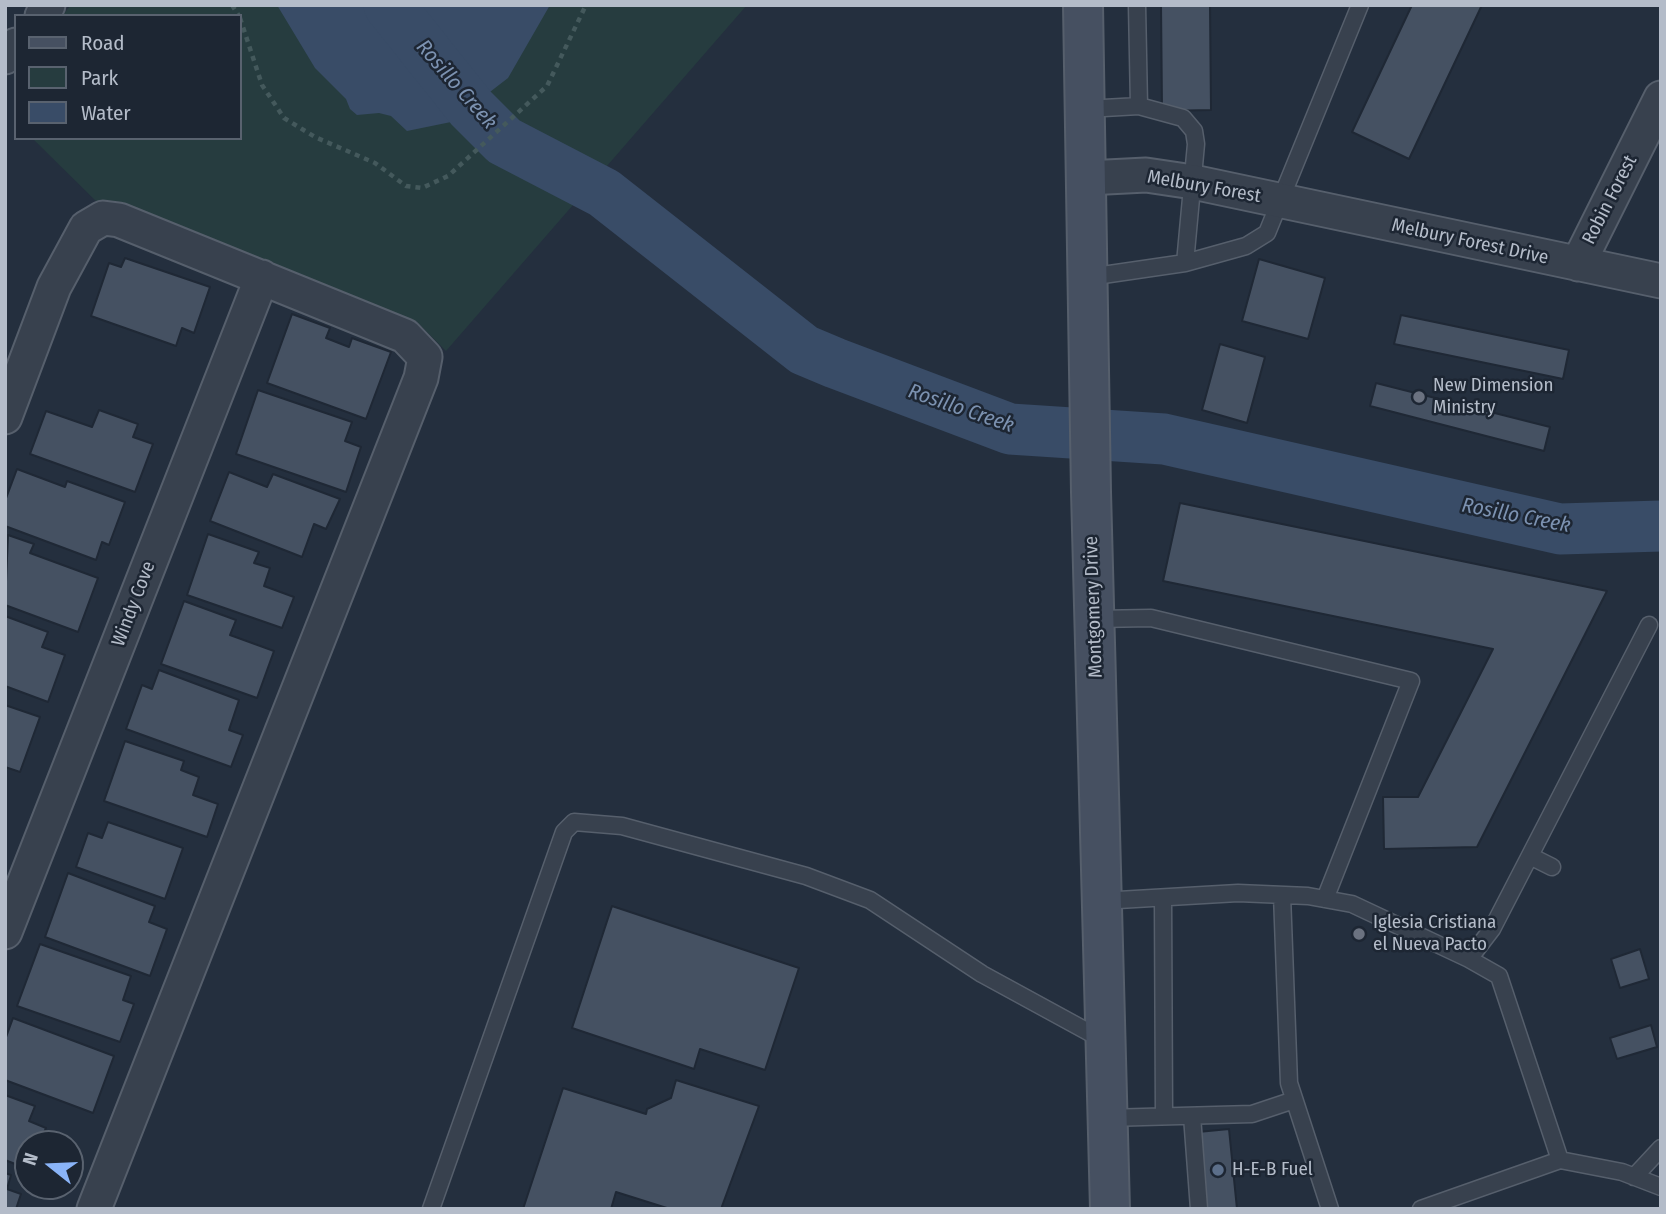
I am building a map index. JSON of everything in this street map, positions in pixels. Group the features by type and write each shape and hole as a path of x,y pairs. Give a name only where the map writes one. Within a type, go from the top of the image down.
{"main road":[{"name":"Montgomery Drive","path":"1083,5 1091,492 1110,1209"}],"street":[{"name":"Robin Forest","path":"1578,264 1661,98"},
{"name":"Melbury Forest","path":"1087,178 1146,175 1193,182 1278,202"},
{"name":"Melbury Forest Drive","path":"1278,202 1661,281"},
{"path":"5,417 54,287 86,228 103,218 119,220 405,336 425,356 422,378 94,1209"},
{"name":"Windy Cove","path":"5,932 262,277"}],"lane":[{"path":"1137,5 1139,106"},
{"path":"1089,277 1185,263 1246,246 1267,233 1360,5"},
{"path":"1086,108 1139,106 1183,118 1194,131 1193,182 1185,263"},
{"path":"1095,619 1151,618 1412,681 1325,899"},
{"path":"1469,959 1492,929 1649,625"},
{"path":"431,1209 564,832 574,822 622,826 806,876 870,900 982,974 1105,1041"},
{"path":"1530,856 1552,867"},
{"path":"1101,901 1238,893 1325,899 1352,904 1469,959 1499,976 1560,1160"},
{"path":"1282,895 1289,1083 1330,1209"},
{"path":"1163,898 1164,1116"},
{"path":"1107,1118 1252,1114 1294,1100"},
{"path":"1192,1115 1199,1209"},
{"path":"1634,1177 1661,1148"},
{"path":"1421,1209 1560,1160 1634,1177 1661,1187"}],"path":[{"path":"242,26 262,85 284,118 315,137 375,163 406,186 432,186 467,160 547,86 586,5"}],"green space":[{"path":"71,5 747,5 446,351 417,322 127,211 103,208 34,140 242,140 242,14 64,14"}],"water":[{"path":"277,5 550,5 508,78 451,122 407,131 391,116 379,113 357,115 350,109 346,99 315,68"}],"building":[{"path":"1161,5 1210,5 1211,110 1162,111"},
{"path":"1412,5 1482,5 1409,159 1352,132"},
{"path":"125,258 210,287 194,333 182,328 176,346 91,316 109,263 121,267"},
{"path":"1259,259 1325,278 1308,339 1242,321"},
{"path":"292,314 330,328 326,338 349,347 352,338 391,352 366,419 267,383"},
{"path":"1401,315 1569,350 1563,379 1394,344"},
{"path":"1220,344 1265,357 1247,423 1202,410"},
{"path":"1376,383 1550,427 1544,451 1370,406"},
{"path":"258,390 352,422 345,441 361,447 346,492 236,454"},
{"path":"99,410 138,424 133,437 153,444 135,492 30,454 46,411 92,427"},
{"path":"17,469 65,487 67,481 125,502 109,545 102,542 96,560 5,526 5,501"},
{"path":"229,472 267,487 273,474 340,499 326,529 314,524 302,557 210,521"},
{"path":"1180,503 1607,591 1477,847 1384,849 1383,797 1418,797 1493,649 1163,581"},
{"path":"208,534 259,552 254,563 270,568 264,586 294,597 282,628 187,595"},
{"path":"8,535 34,544 30,553 98,578 78,632 5,605"},
{"path":"184,601 236,620 230,635 274,651 257,698 161,664"},
{"path":"5,616 48,632 42,647 65,655 48,702 5,686"},
{"path":"159,670 239,700 229,730 243,735 231,767 126,729 142,685 152,689"},
{"path":"5,705 40,717 20,772 5,767"},
{"path":"125,741 184,761 181,770 199,777 193,795 218,804 207,837 104,801"},
{"path":"108,822 183,848 165,899 76,867 88,833 102,838"},
{"path":"68,873 155,906 149,922 167,929 150,976 45,937"},
{"path":"612,906 799,968 765,1070 700,1049 694,1069 572,1028"},
{"path":"40,944 131,976 123,1000 134,1004 120,1042 17,1006"},
{"path":"1640,949 1649,979 1620,988 1611,959"},
{"path":"13,1018 114,1056 93,1113 5,1080 5,1040"},
{"path":"1651,1025 1657,1047 1617,1059 1610,1038"},
{"path":"676,1080 759,1106 721,1209 670,1209 616,1192 611,1209 523,1209 563,1088 646,1114 647,1109 671,1098"},
{"path":"5,1095 35,1106 29,1121 46,1128 14,1130 14,1164 5,1160"},
{"name":"H-E-B Fuel","path":"1229,1129 1237,1209 1206,1209 1198,1132"},
{"path":"5,1173 11,1175 7,1189 14,1192 14,1200 19,1200 16,1209 5,1209"}],"waterway":[{"name":"Rosillo Creek","path":"389,5 471,108 504,141 604,193 804,350 835,363 1010,429 1164,439 1560,529 1661,526"}],"place":[{"name":"New Dimension Ministry","path":"1419,397"},
{"name":"Iglesia Cristiana el Nueva Pacto","path":"1359,934"},
{"name":"H-E-B Fuel","path":"1218,1170"}]}
